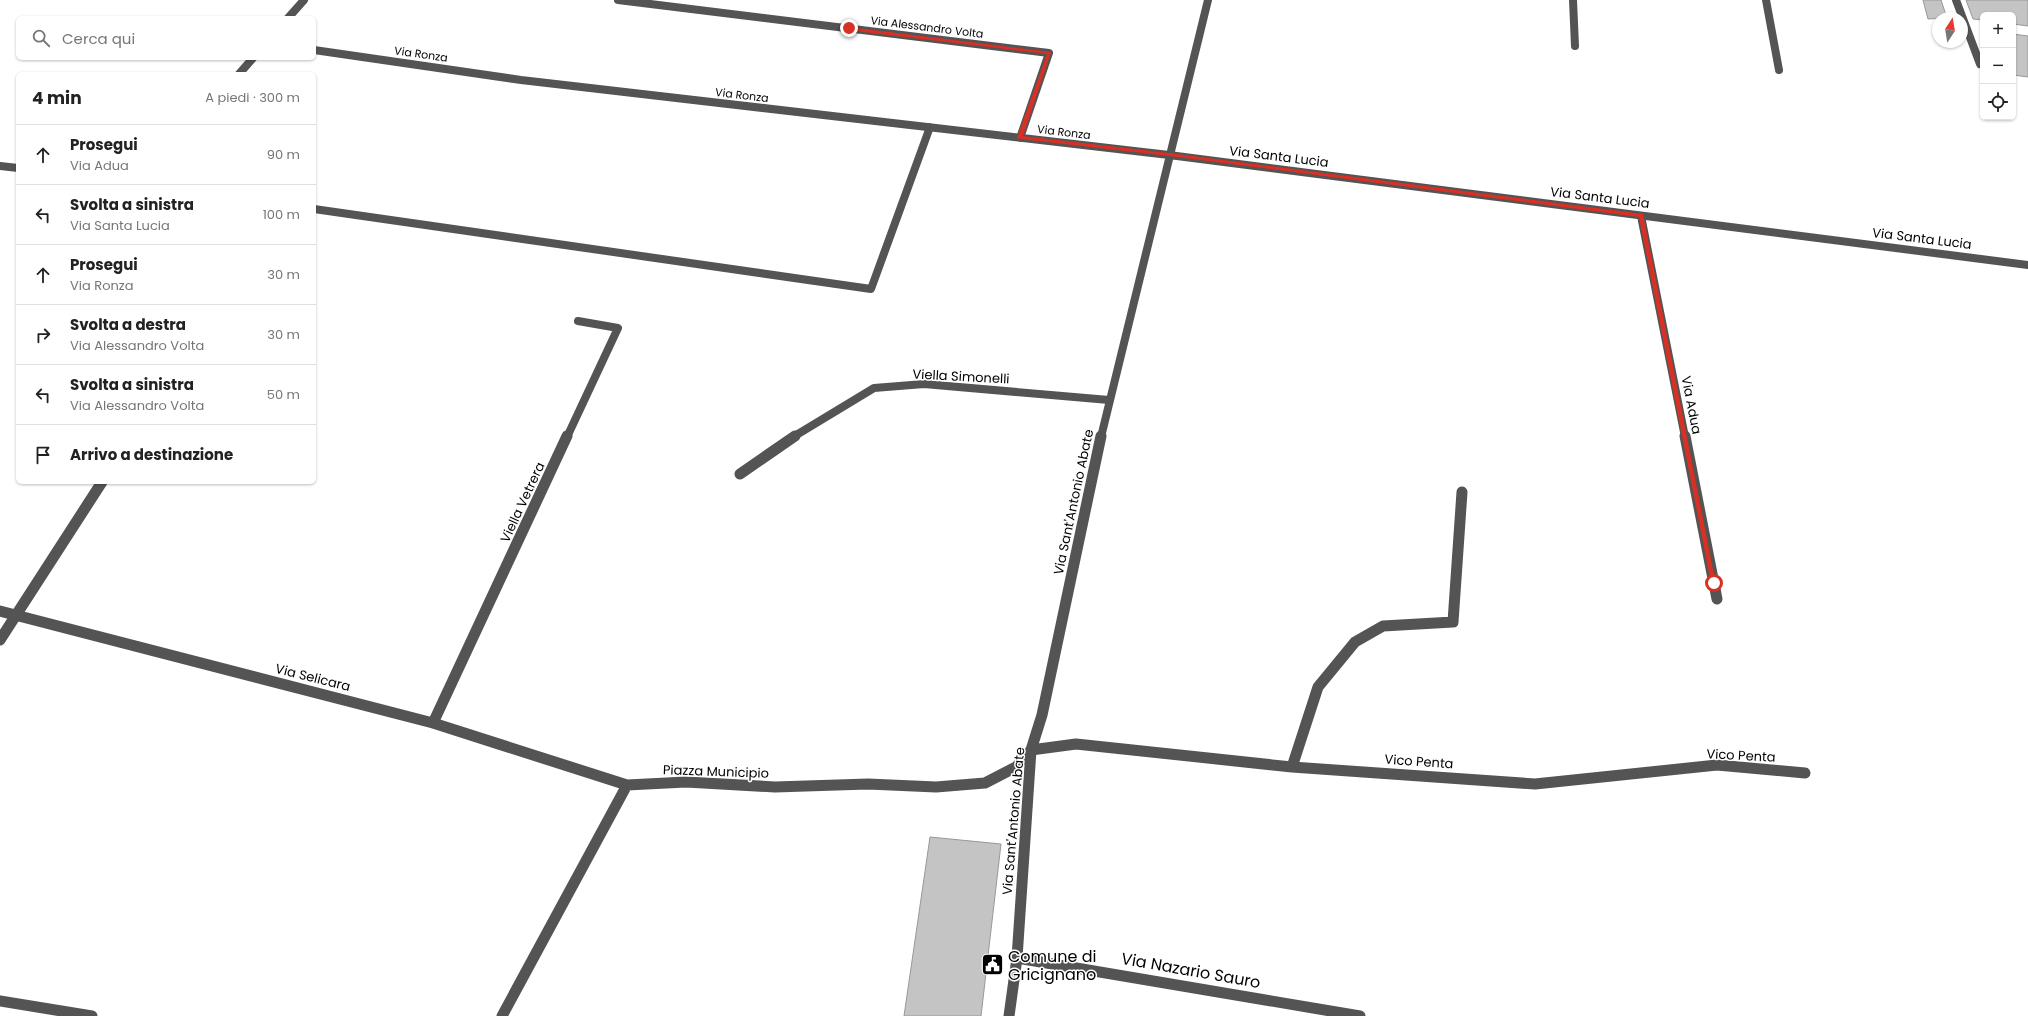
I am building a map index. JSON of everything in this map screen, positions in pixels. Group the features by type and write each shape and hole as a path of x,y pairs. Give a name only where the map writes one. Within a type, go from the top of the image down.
{"street":[{"path":"290,16 304,0"},
{"name":"Via Alessandro Volta","path":"618,0 1050,53 1020,138"},
{"name":"Via Sant'Antonio Abate","path":"1009,1016 1016,958 1031,750 1042,715 1109,400 1208,0"},
{"path":"1573,0 1575,46"},
{"path":"1766,0 1779,70"},
{"path":"1956,0 1980,64"},
{"name":"Via Ronza","path":"316,50 521,80 1169,155"},
{"path":"241,72 251,60"},
{"path":"316,209 870,289 930,127"},
{"name":"Via Santa Lucia","path":"1169,155 2028,265"},
{"path":"0,166 16,168"},
{"name":"Via Adua","path":"1641,216 1717,599"},
{"name":"Viella Vetrera","path":"433,723 618,328 578,321"},
{"name":"Viella Simonelli","path":"740,474 790,439 874,388 924,384 1109,400"},
{"path":"0,640 17,616 101,484"},
{"path":"1292,766 1318,687 1355,642 1382,626 1453,622 1462,492"},
{"name":"Via Selicara","path":"0,611 433,723 626,785"},
{"name":"Vico Penta","path":"1031,750 1076,744 1292,766 1535,784 1717,765 1804,773"},
{"name":"Piazza Municipio","path":"626,785 686,782 775,787 868,784 936,787 985,783 1016,767 1031,750"},
{"path":"502,1016 626,785"},
{"name":"Via Nazario Sauro","path":"1016,958 1360,1016"},
{"path":"0,1001 92,1016"}],"building":[{"path":"1923,0 1941,0 1945,12 1932,12 1932,19 1928,19"},
{"path":"1966,0 2028,0 2028,26 2016,24 2016,12 1980,12 1980,20 1973,19"},
{"path":"2016,34 2028,36 2028,77 2016,75"},
{"path":"930,837 1001,844 981,1016 904,1016"}],"place":[{"name":"Comune di Gricignano","path":"992,965"}],"route":[{"path":"849,28 1050,53 1020,138 1169,155 1641,216 1714,583"}]}
